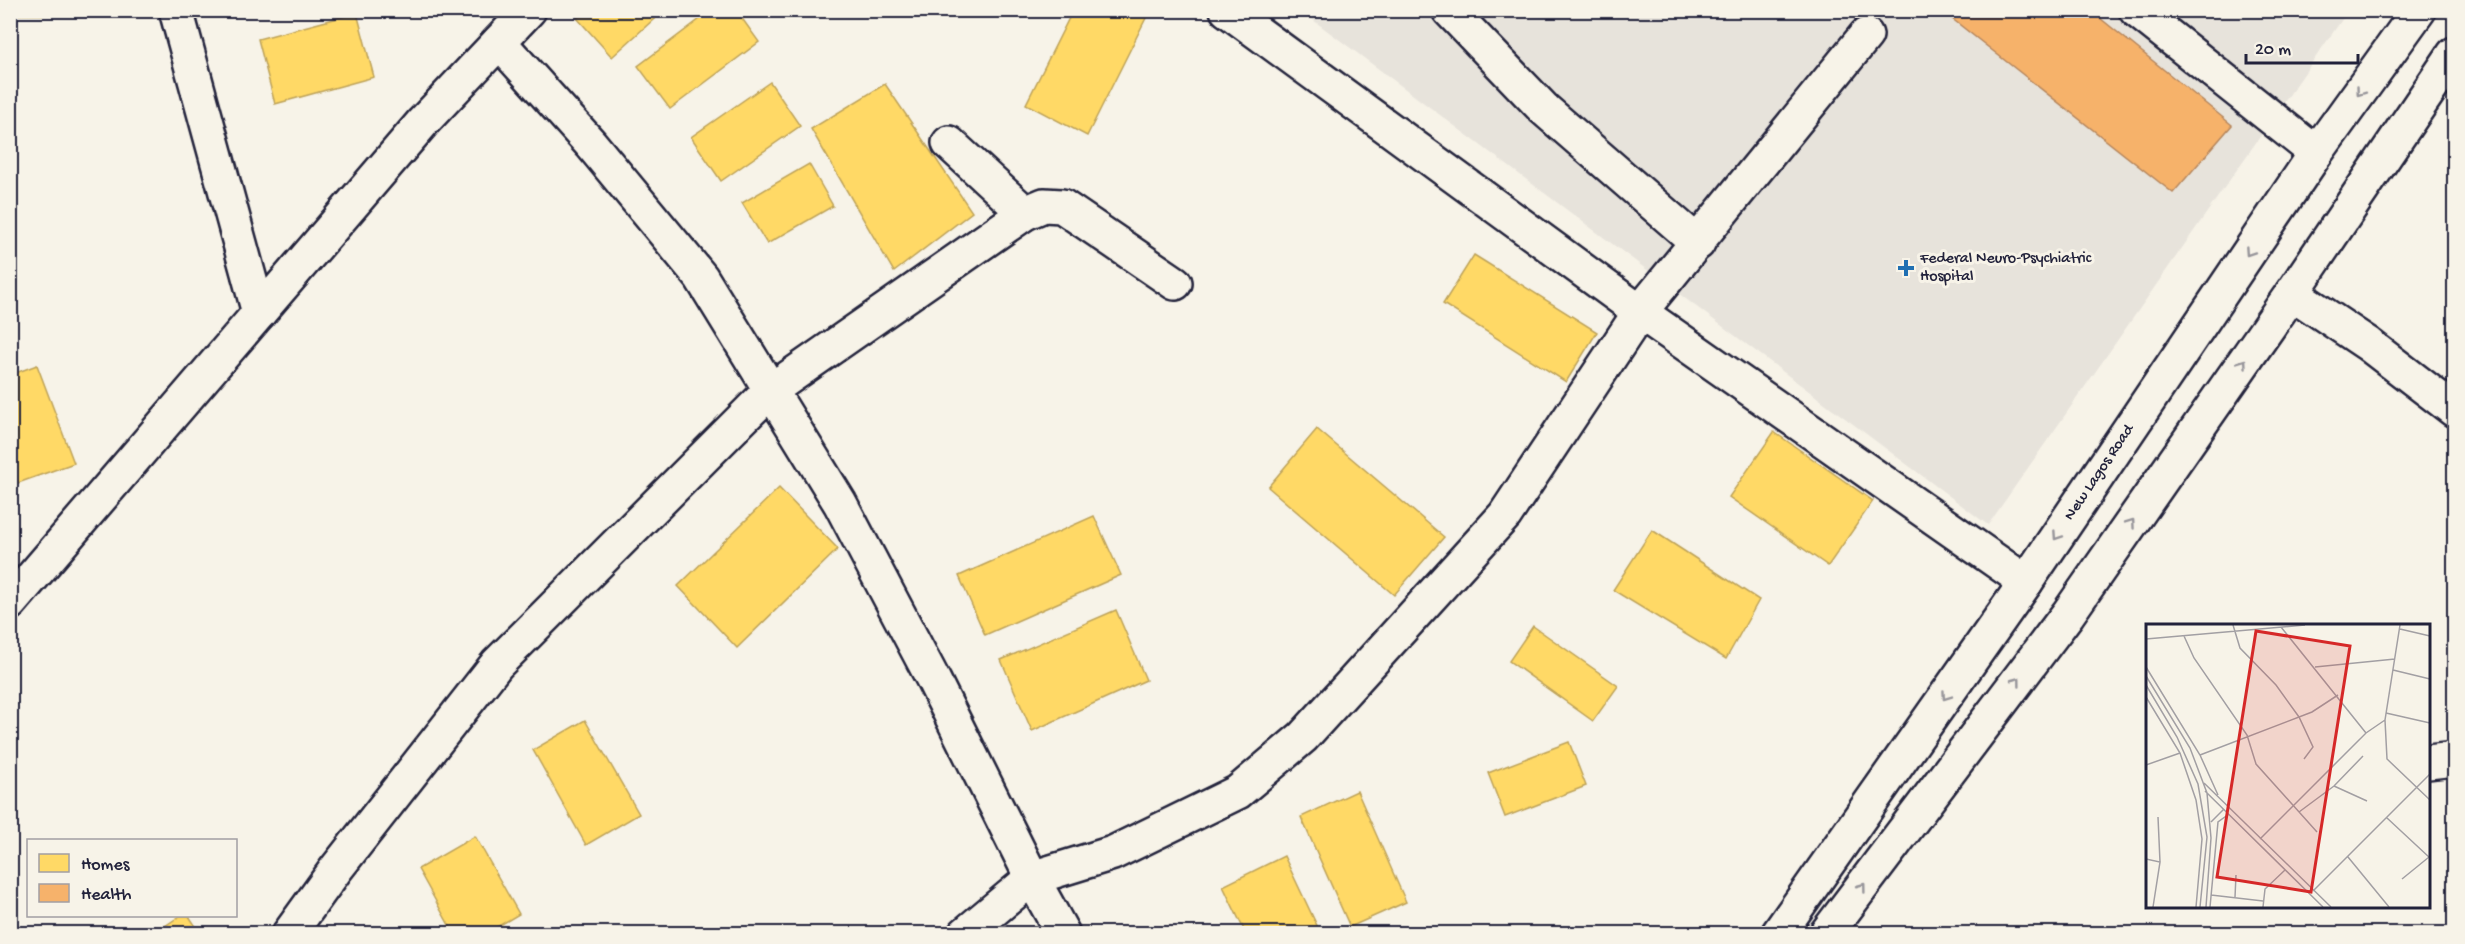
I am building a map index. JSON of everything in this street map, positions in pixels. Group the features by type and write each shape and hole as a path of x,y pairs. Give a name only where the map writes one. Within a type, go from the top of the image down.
{"street":[{"path":"176,10 259,313"},
{"path":"10,603 423,122 528,10"},
{"path":"1227,10 1640,312 2026,582"},
{"path":"1449,10 1544,109 1698,243"},
{"path":"2136,10 2316,153"},
{"name":"New Lagos Road","path":"1778,933 2026,582 2316,153 2419,10"},
{"path":"965,933 1032,878 1113,853 1238,792 1303,737 1505,515 1640,312 1866,35"},
{"path":"499,42 591,144 701,277 840,503 934,681 1032,878 1062,933"},
{"path":"1830,932 2068,614 2292,293 2454,54"},
{"path":"949,143 1025,213"},
{"path":"289,933 336,869 497,664 771,390 1025,213 1044,205 1062,206 1175,283"},
{"path":"2292,293 2368,344 2454,410"},
{"path":"2429,762 2454,759"}],"shaded area":[{"name":"Federal Neuro-Psychiatric Hospital","path":"1301,11 2348,11 1988,525"}],"building: Homes":[{"path":"10,10 121,10 121,15 10,14"},
{"path":"585,10 664,10 612,57 577,18"},
{"path":"712,10 736,10 759,42 670,109 638,66"},
{"path":"1073,10 1150,10 1087,136 1026,104"},
{"path":"357,13 374,77 275,104 258,39"},
{"path":"770,82 800,126 721,181 691,137"},
{"path":"885,84 972,212 894,272 811,129"},
{"path":"809,164 833,206 767,244 742,203"},
{"path":"1474,255 1597,332 1566,382 1443,304"},
{"path":"37,365 74,463 18,483 10,462 10,375"},
{"path":"1317,429 1444,537 1394,595 1268,487"},
{"path":"1774,432 1873,501 1828,566 1729,497"},
{"path":"779,488 838,549 737,648 678,586"},
{"path":"1094,516 1121,575 985,635 959,576"},
{"path":"1652,530 1759,600 1726,659 1613,590"},
{"path":"1116,610 1146,680 1032,731 1001,660"},
{"path":"1533,626 1618,686 1593,721 1509,661"},
{"path":"585,720 639,814 586,845 533,750"},
{"path":"1569,742 1586,786 1505,817 1488,773"},
{"path":"1357,791 1406,902 1350,927 1301,817"},
{"path":"475,836 519,914 485,934 454,934 418,869"},
{"path":"1284,856 1321,934 1246,934 1223,886"},
{"path":"178,917 190,917 201,934 153,934"}],"building: Health":[{"path":"1941,10 2090,10 2232,125 2173,193"}],"place":[{"name":"Federal Neuro-Psychiatric Hospital","path":"1906,268"}]}
